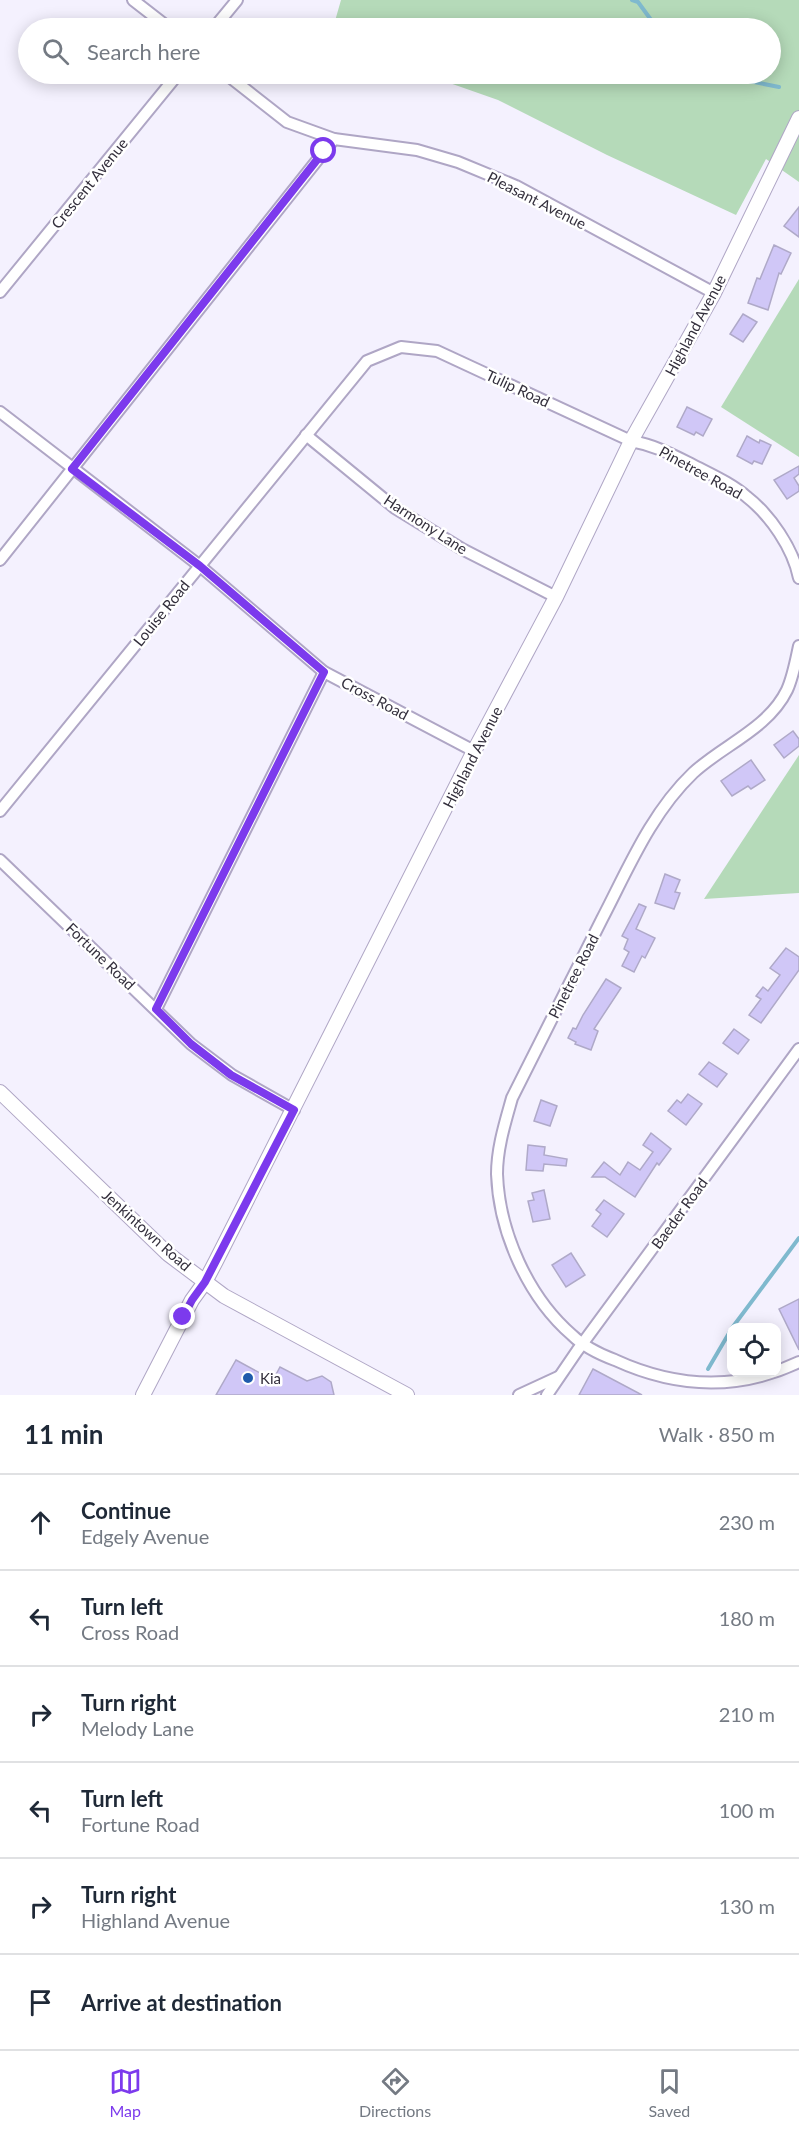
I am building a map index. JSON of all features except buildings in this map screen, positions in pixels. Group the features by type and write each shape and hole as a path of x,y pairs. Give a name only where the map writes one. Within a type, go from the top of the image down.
{"street":[{"path":"133,0 156,18"},
{"path":"222,18 237,0"},
{"name":"Crescent Avenue","path":"0,292 170,84"},
{"name":"Pleasant Avenue","path":"239,84 287,122 334,139 417,150 458,162 516,186 714,293"},
{"name":"Highland Avenue","path":"143,1395 192,1300 205,1282 294,1110 474,751 556,597 632,441 714,293 799,118"},
{"path":"0,560 334,139"},
{"name":"Tulip Road","path":"401,347 437,351 632,441"},
{"name":"Louise Road","path":"0,811 367,361 401,347"},
{"name":"Cross Road","path":"0,412 200,566 324,672 474,751"},
{"name":"Harmony Lane","path":"306,435 395,508 462,549 556,597"},
{"name":"Pinetree Road","path":"632,441 651,444 722,480 748,497 767,517 785,543 799,578"},
{"name":"Pinetree Road","path":"799,646 788,690 773,711 753,730 725,747 693,773 667,801 639,847 512,1098 500,1141 497,1173 500,1201 506,1225 530,1285 553,1316 582,1344 614,1360 650,1373 695,1382 730,1383 763,1377 799,1362"},
{"path":"156,1009 324,672"},
{"name":"Fortune Road","path":"0,860 191,1044 231,1075 294,1110"},
{"name":"Baeder Road","path":"547,1395 799,1049"},
{"name":"Jenkintown Road","path":"0,1092 168,1254 205,1282 224,1296 407,1395"},
{"name":"Baeder Road","path":"519,1395 558,1377"}],"green space":[{"path":"341,0 799,0 799,182 766,159 736,215 607,155 498,100 452,84 781,84 781,18 336,18"},
{"path":"799,279 799,457 721,407"},
{"path":"799,755 799,893 704,899"}],"waterway":[{"path":"632,0 638,2 650,18"},
{"path":"764,84 779,87"},
{"path":"736,1323 799,1238"},
{"path":"708,1369 727,1337"}],"place":[{"name":"Kia","path":"248,1378"}],"route":[{"path":"183,1317 205,1282 294,1110 231,1075 191,1044 156,1009 324,672 200,566 72,469 324,151"}]}
